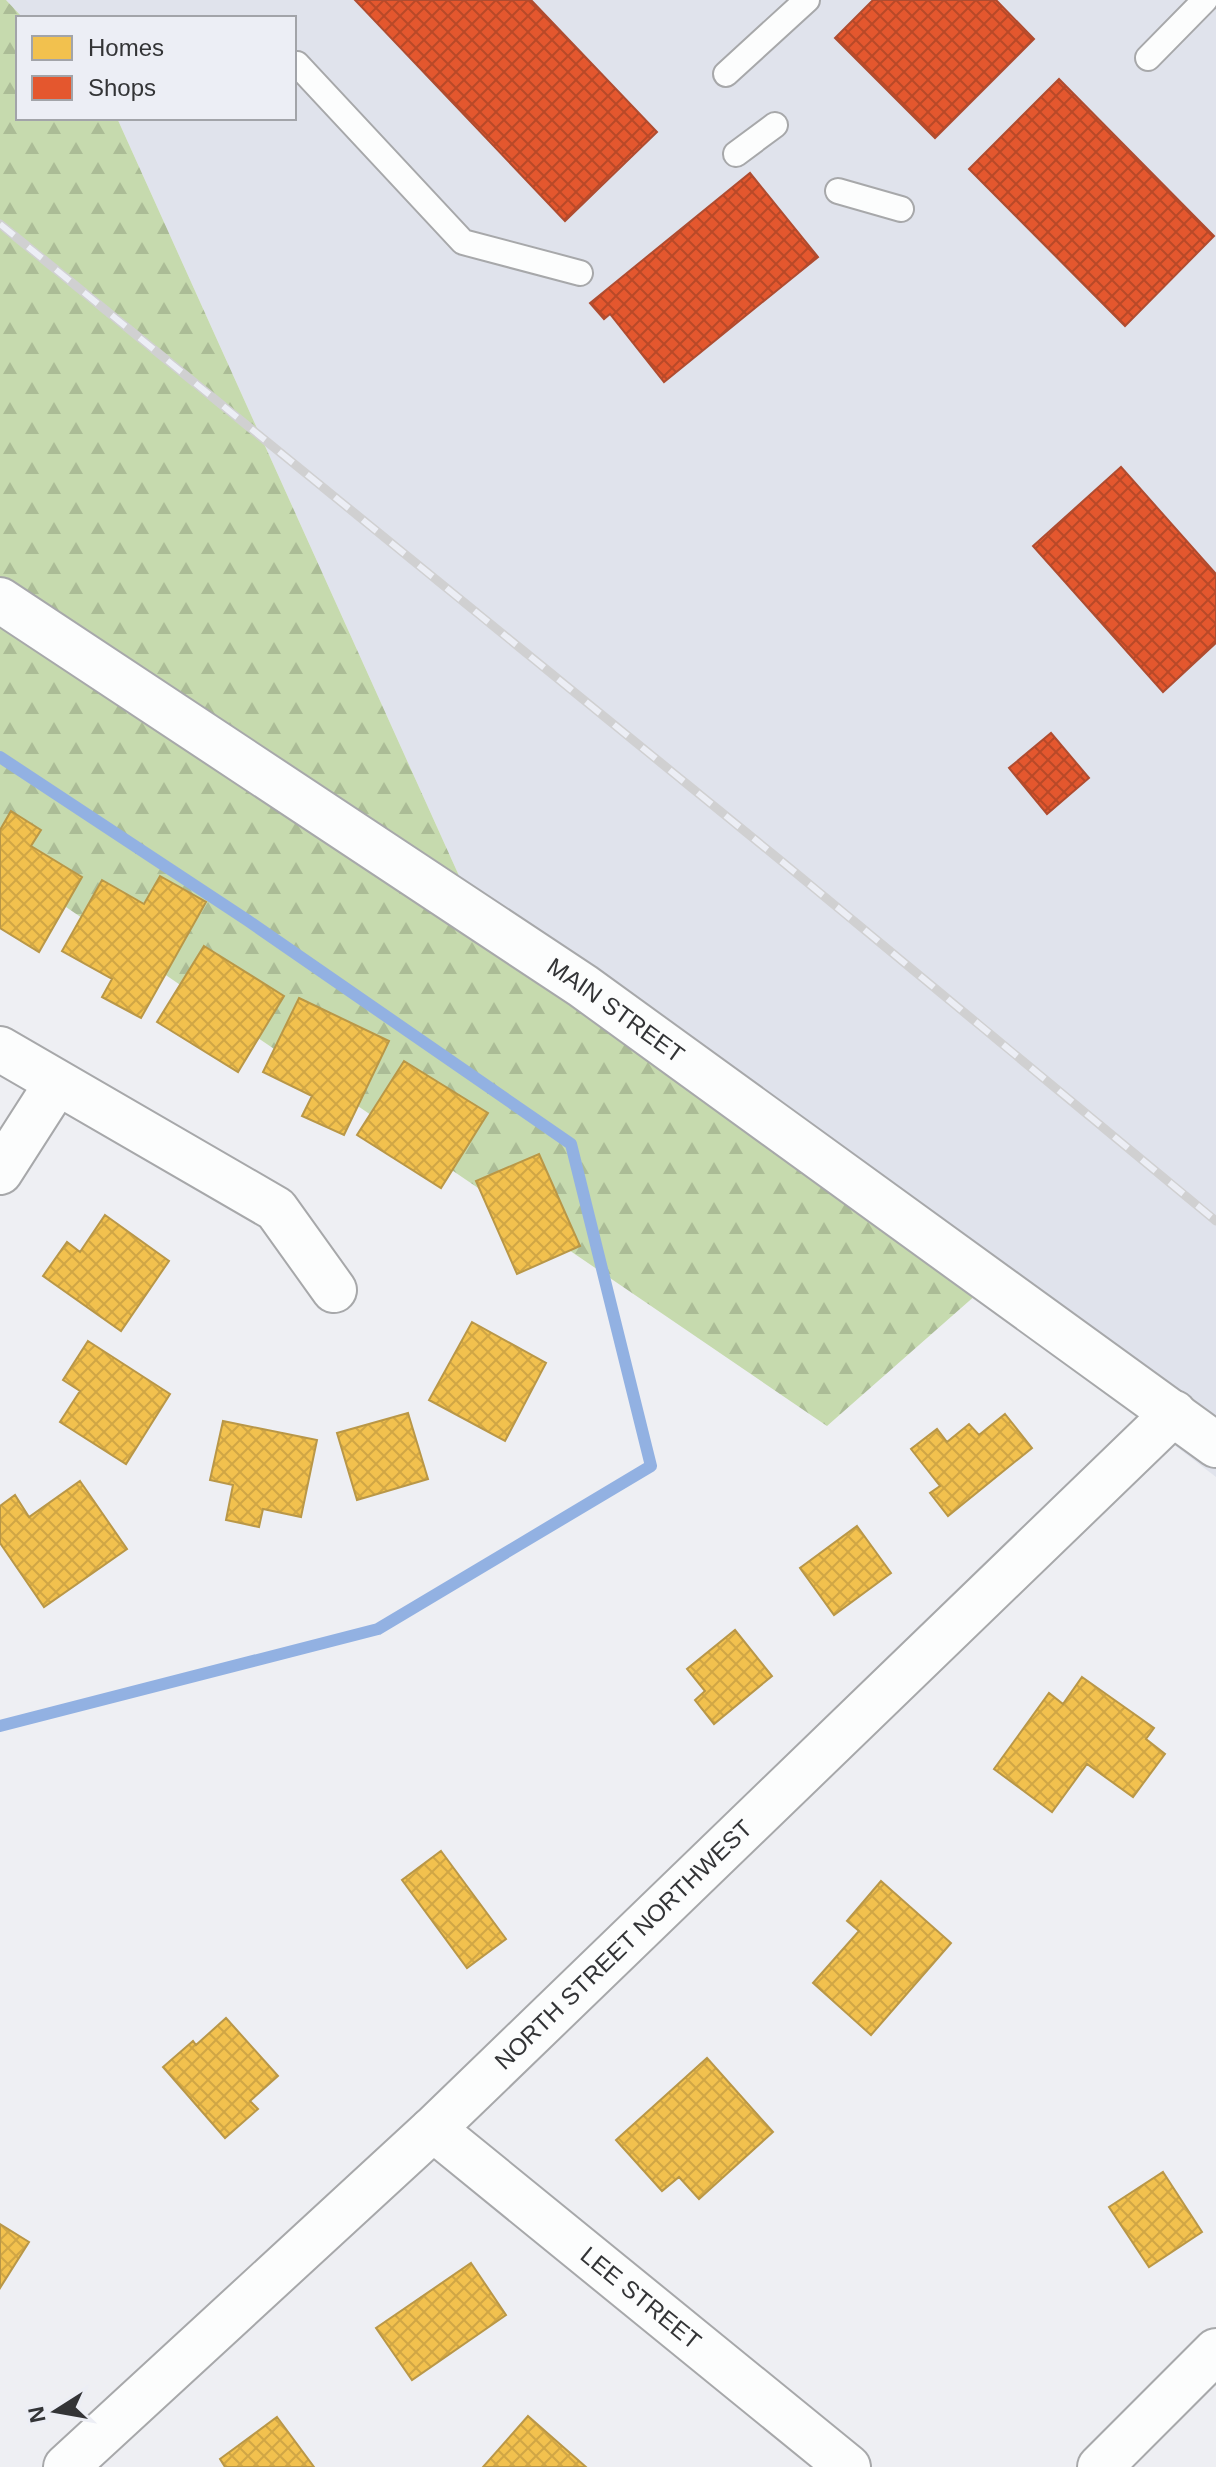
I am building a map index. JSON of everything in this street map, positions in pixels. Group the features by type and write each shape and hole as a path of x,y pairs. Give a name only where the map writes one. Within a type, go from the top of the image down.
{"street":[{"name":"MAIN STREET","path":"0,600 583,986 1216,1445"},
{"path":"0,1049 276,1209 334,1290"},
{"path":"0,1172 57,1083"},
{"name":"NORTH STREET NORTHWEST","path":"66,2467 433,2129 1174,1413"},
{"name":"LEE STREET","path":"433,2129 848,2467"},
{"path":"1100,2467 1216,2351"}],"lane":[{"path":"726,74 807,0"},
{"path":"1148,58 1205,0"},
{"path":"297,64 463,242 580,273"},
{"path":"736,154 775,125"},
{"path":"838,191 901,209"}],"shaded area":[{"path":"6,0 1216,0 1216,1477 846,1194 465,889 118,120 296,120 296,16 21,16"}],"green space":[{"path":"0,0 6,0 21,16 16,16 16,120 118,120 465,889 977,1294 827,1426 0,862"}],"building: Homes":[{"path":"11,811 41,830 31,846 82,877 39,952 0,928 0,830"},
{"path":"160,876 206,902 141,1018 102,997 112,979 62,951 102,880 144,904"},
{"path":"204,946 284,996 238,1072 157,1022"},
{"path":"299,998 389,1041 344,1135 302,1116 312,1096 263,1072"},
{"path":"404,1061 488,1113 441,1188 357,1135"},
{"path":"539,1154 580,1246 517,1274 476,1181"},
{"path":"105,1215 169,1261 121,1331 43,1276 67,1242 80,1252"},
{"path":"472,1322 546,1363 505,1441 429,1400"},
{"path":"88,1341 170,1394 126,1464 60,1422 80,1391 63,1380"},
{"path":"408,1413 428,1479 357,1500 337,1433"},
{"path":"1005,1414 1032,1448 948,1516 930,1493 940,1486 911,1449 937,1429 947,1442 969,1424 979,1435"},
{"path":"223,1421 317,1440 301,1517 263,1509 259,1527 226,1520 233,1485 210,1480"},
{"path":"80,1481 127,1549 44,1607 0,1543 0,1506 15,1495 29,1517"},
{"path":"857,1526 891,1573 834,1615 800,1568"},
{"path":"735,1630 772,1676 714,1724 695,1700 705,1691 687,1669"},
{"path":"1082,1677 1154,1728 1146,1739 1165,1754 1133,1797 1087,1764 1052,1812 994,1769 1049,1693 1063,1704"},
{"path":"441,1851 506,1939 467,1968 402,1880"},
{"path":"881,1881 951,1943 871,2035 813,1983 859,1931 847,1921"},
{"path":"226,2018 278,2076 250,2101 258,2109 225,2138 163,2067 193,2041 196,2045"},
{"path":"707,2058 773,2132 699,2199 679,2177 662,2191 616,2140"},
{"path":"1163,2172 1202,2232 1149,2267 1109,2207"},
{"path":"0,2224 29,2242 0,2288"},
{"path":"471,2263 506,2315 412,2380 376,2328"},
{"path":"528,2416 586,2467 483,2467"},
{"path":"277,2417 314,2467 225,2467 220,2459"}],"building: Shops":[{"path":"355,0 531,0 657,132 565,221"},
{"path":"873,0 996,0 1034,39 935,138 835,38"},
{"path":"1059,79 1214,236 1125,326 969,169"},
{"path":"750,173 818,257 664,382 610,314 604,319 590,303"},
{"path":"1121,467 1216,574 1216,643 1163,692 1033,546"},
{"path":"1051,733 1089,778 1047,814 1009,768"}],"waterway":[{"path":"0,757 247,920 571,1144 651,1466 378,1629 0,1726"}],"railway":[{"path":"0,224 785,864 1216,1221"}]}
